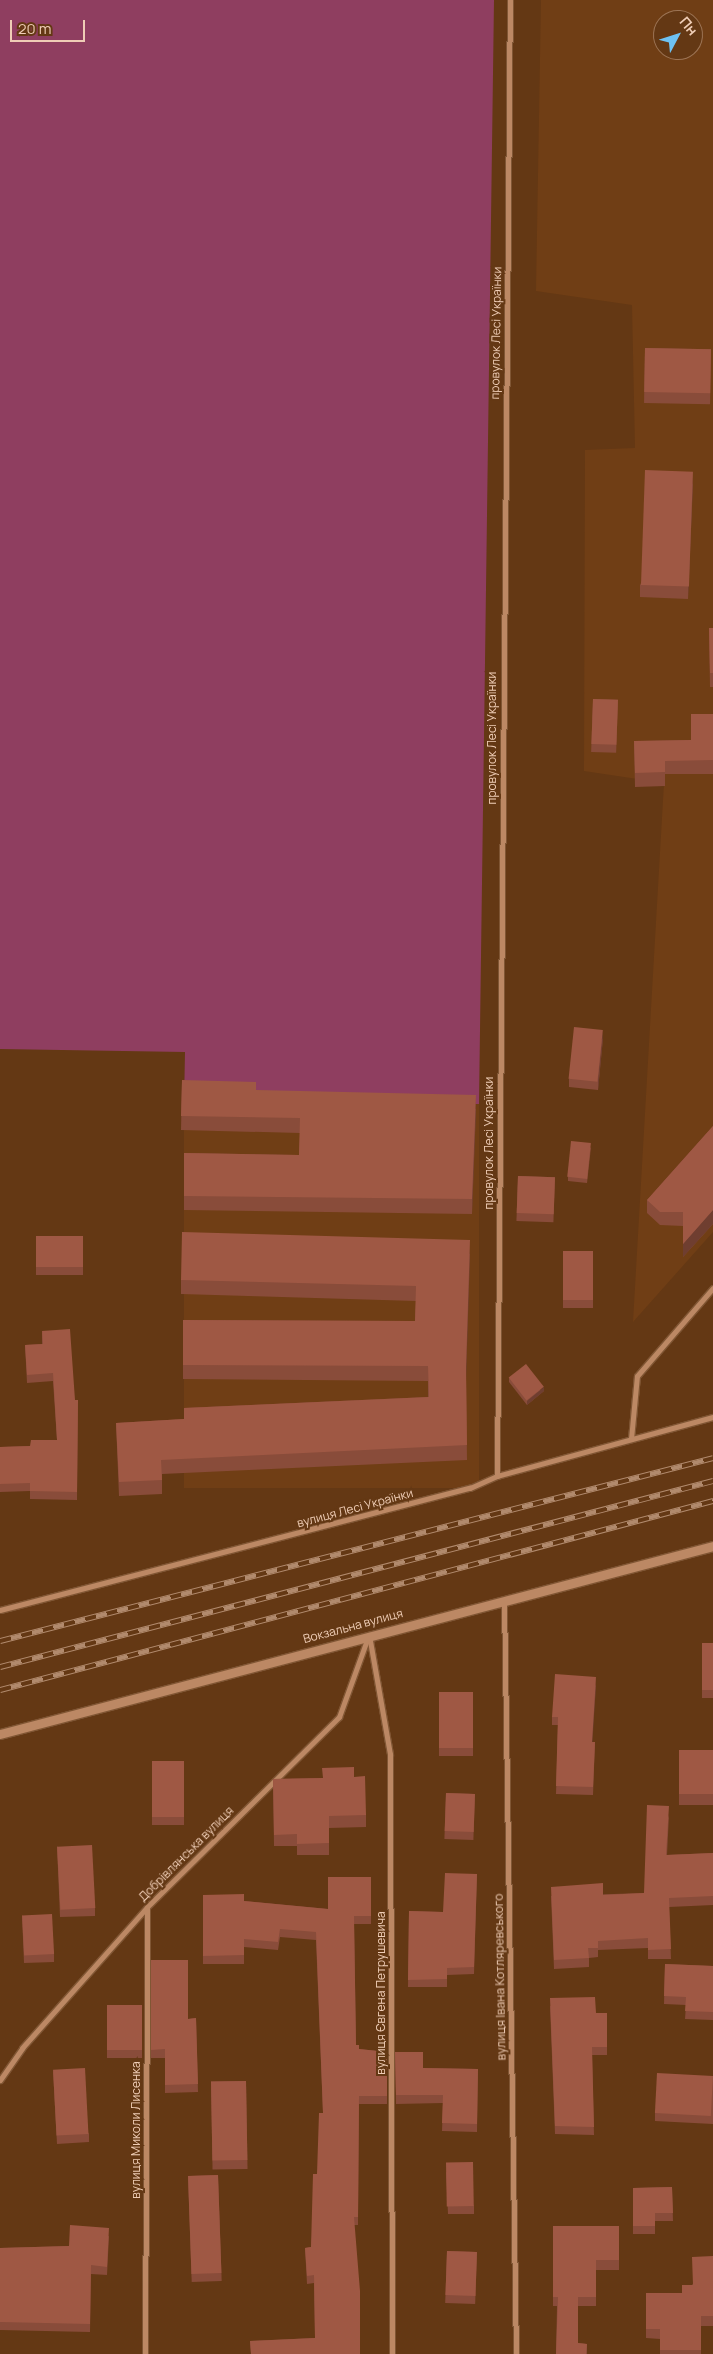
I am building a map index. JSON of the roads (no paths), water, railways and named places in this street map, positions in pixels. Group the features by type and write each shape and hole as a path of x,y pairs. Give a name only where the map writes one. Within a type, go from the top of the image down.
{"street":[{"name":"провулок Лесі Українки","path":"497,1476 510,0"},
{"path":"631,1439 637,1376 713,1288"},
{"name":"вулиця Лесі Українки","path":"0,1610 470,1488 497,1476 713,1417"},
{"name":"Вокзальна вулиця","path":"0,1734 369,1634 713,1546"},
{"name":"вулиця Івана Котляревського","path":"504,1600 516,2354"},
{"name":"Добрівлянська вулиця","path":"0,2080 22,2048 147,1907 339,1717 369,1634"},
{"name":"вулиця Євгена Петрушевича","path":"369,1634 390,1754 392,2354"},
{"name":"вулиця Миколи Лисенка","path":"145,2354 147,1907"}],"railway":[{"path":"0,1641 713,1458"},
{"path":"0,1667 713,1481"},
{"path":"0,1690 713,1501"}]}
